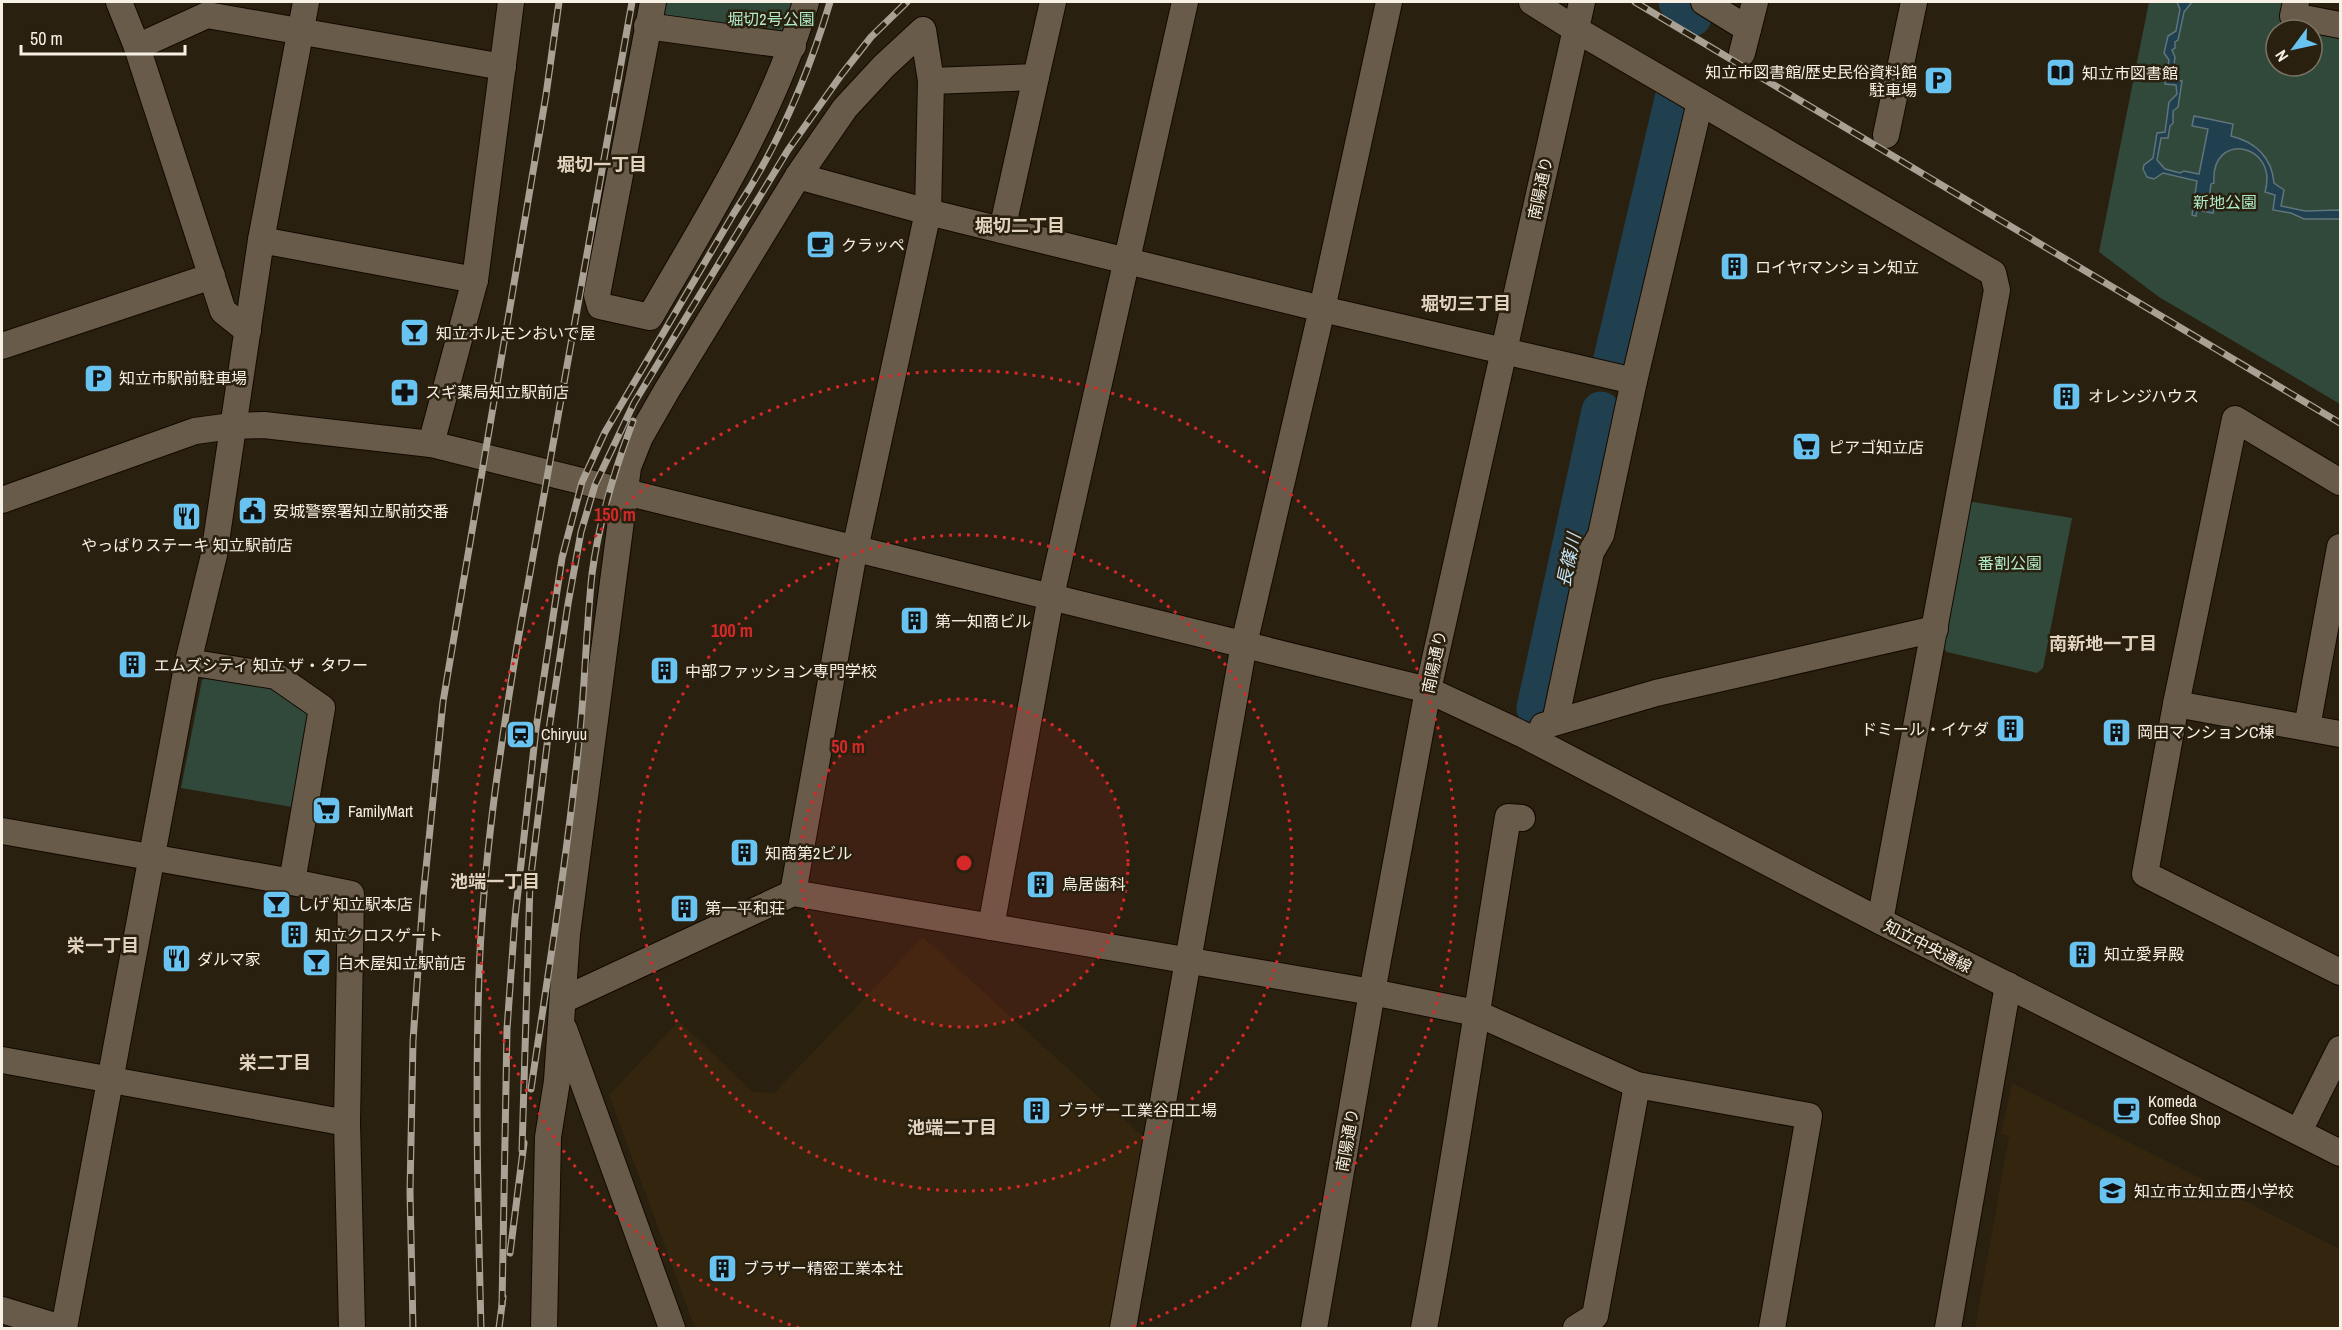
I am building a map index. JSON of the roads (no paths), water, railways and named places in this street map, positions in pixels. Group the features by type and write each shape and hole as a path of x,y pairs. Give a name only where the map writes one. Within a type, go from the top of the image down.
{"street":[{"path":"119,2 137,47 223,311 248,331"},
{"path":"2,1310 62,1329 188,662 214,555 261,240 306,2"},
{"path":"431,444 475,280 511,2"},
{"path":"793,46 650,14 597,295 600,306 650,317 731,177 769,101 793,46 806,2"},
{"path":"1002,230 1053,2"},
{"path":"991,927 1051,596 1185,2"},
{"path":"1123,1329 1244,644 1322,309 1389,2"},
{"path":"1532,2 1993,273 1997,290 1880,921"},
{"name":"南陽通り","path":"1314,1329 1372,992 1428,690 1582,2"},
{"path":"1704,2 1745,41 1755,2"},
{"path":"1886,135 1914,2"},
{"path":"2296,2 2293,16 2340,25"},
{"path":"137,47 207,8 299,32 503,67"},
{"path":"544,1329 548,1137 557,1081 567,934 628,467 640,437 798,176 845,108 922,30 931,81 928,212 856,547 793,892"},
{"path":"931,81 1036,77"},
{"path":"1555,722 1591,552 1601,535 1634,381 1700,102"},
{"path":"798,176 928,212 1322,309 1634,381"},
{"path":"261,240 475,280"},
{"path":"2,346 212,276"},
{"path":"2340,482 2235,419 2176,704 2145,874 2340,972"},
{"name":"知立中央通線","path":"2,500 195,431 232,426 264,425 431,444 625,493 856,547 1428,690 1519,733 1880,921 2340,1153"},
{"path":"2307,727 2340,548"},
{"path":"1519,733 1656,693 1935,629"},
{"path":"188,662 276,676 322,708 292,882"},
{"path":"2176,704 2340,734"},
{"path":"1424,1329 1449,1199 1508,817 1522,818"},
{"path":"2,831 151,856 351,894 347,1123 352,1329"},
{"path":"562,1010 793,892 1186,962 1372,992 1476,1013 1636,1085 1809,1116 1772,1329"},
{"path":"1948,1329 2007,985"},
{"path":"562,1010 672,1329"},
{"path":"2299,1131 2340,1049"},
{"path":"2,1060 347,1123"},
{"path":"1576,1329 1595,1316 1636,1085"}],"water":[{"path":"2177,2 2192,2 2184,12 2178,40 2172,50 2175,57 2172,80 2182,81 2178,107 2173,111 2173,123 2170,126 2168,138 2161,138 2157,160 2165,169 2199,174 2208,129 2192,126 2194,116 2233,124 2231,136 2248,142 2266,159 2273,174 2274,183 2284,190 2281,206 2305,211 2340,210 2340,219 2304,219 2291,213 2273,210 2275,195 2265,192 2267,175 2262,162 2254,154 2243,149 2232,150 2222,155 2216,166 2214,183 2211,184 2209,199 2231,203 2229,210 2214,207 2213,213 2197,210 2196,216 2192,215 2197,181 2163,173 2154,179 2147,177 2143,169 2144,165 2153,158 2157,133 2165,132 2169,102 2177,94 2176,85 2165,84 2169,60 2164,53 2168,36 2176,31 2180,9"}],"waterway":[{"name":"長篠川","path":"1678,2 1689,8 1692,17"},
{"name":"長篠川","path":"1611,367 1674,99"},
{"name":"長篠川","path":"1536,708 1601,411"}],"railway":[{"path":"413,1328 410,1192 413,1041 423,898 443,702 546,95 559,2"},
{"path":"481,1328 477,1063 481,933 488,851 517,646 632,2"},
{"path":"502,1305 507,1029 515,918 536,729 562,558 582,482 605,432 778,137 802,84 830,2"},
{"path":"522,1150 530,883 549,729 568,604 581,532 595,485 634,403 788,150 871,37 907,2"},
{"path":"1635,2 2340,423"},
{"path":"531,1089 574,785 595,554 608,496 633,421"},
{"path":"510,1253 524,1143"},
{"path":"499,1328 503,1297"}],"place":[{"name":"知立市図書館","path":"2061,73"},
{"name":"知立市図書館/歴史民俗資料館 駐車場","path":"1938,81"},
{"name":"クラッペ","path":"820,245"},
{"name":"ロイヤrマンション知立","path":"1734,267"},
{"name":"知立ホルモンおいで屋","path":"415,333"},
{"name":"知立市駅前駐車場","path":"98,378"},
{"name":"スギ薬局知立駅前店","path":"404,392"},
{"name":"オレンジハウス","path":"2067,396"},
{"name":"ピアゴ知立店","path":"1807,447"},
{"name":"安城警察署知立駅前交番","path":"252,511"},
{"name":"やっぱりステーキ 知立駅前店","path":"187,517"},
{"name":"第一知商ビル","path":"914,621"},
{"name":"エムズシティ 知立 ザ・タワー","path":"133,665"},
{"name":"中部ファッション専門学校","path":"664,671"},
{"name":"ドミール・イケダ","path":"2010,729"},
{"name":"岡田マンションC棟","path":"2116,732"},
{"name":"Chiryuu","path":"520,734"},
{"name":"FamilyMart","path":"327,811"},
{"name":"知商第2ビル","path":"744,853"},
{"name":"鳥居歯科","path":"1041,884"},
{"name":"しげ 知立駅本店","path":"276,904"},
{"name":"第一平和荘","path":"684,908"},
{"name":"知立クロスゲート","path":"294,935"},
{"name":"知立愛昇殿","path":"2083,954"},
{"name":"ダルマ家","path":"176,959"},
{"name":"白木屋知立駅前店","path":"317,963"},
{"name":"ブラザー工業谷田工場","path":"1036,1110"},
{"name":"Komeda Coffee Shop","path":"2127,1110"},
{"name":"知立市立知立西小学校","path":"2113,1191"},
{"name":"ブラザー精密工業本社","path":"722,1268"}],"district":[{"name":"堀切一丁目","path":"602,165"},
{"name":"堀切二丁目","path":"1020,226"},
{"name":"堀切三丁目","path":"1466,304"},
{"name":"南新地一丁目","path":"2103,644"},
{"name":"池端一丁目","path":"495,882"},
{"name":"栄一丁目","path":"103,946"},
{"name":"栄二丁目","path":"275,1063"},
{"name":"池端二丁目","path":"952,1128"}],"park label":[{"name":"堀切2号公園","path":"771,19"},
{"name":"新地公園","path":"2225,202"},
{"name":"番割公園","path":"2010,563"}]}
